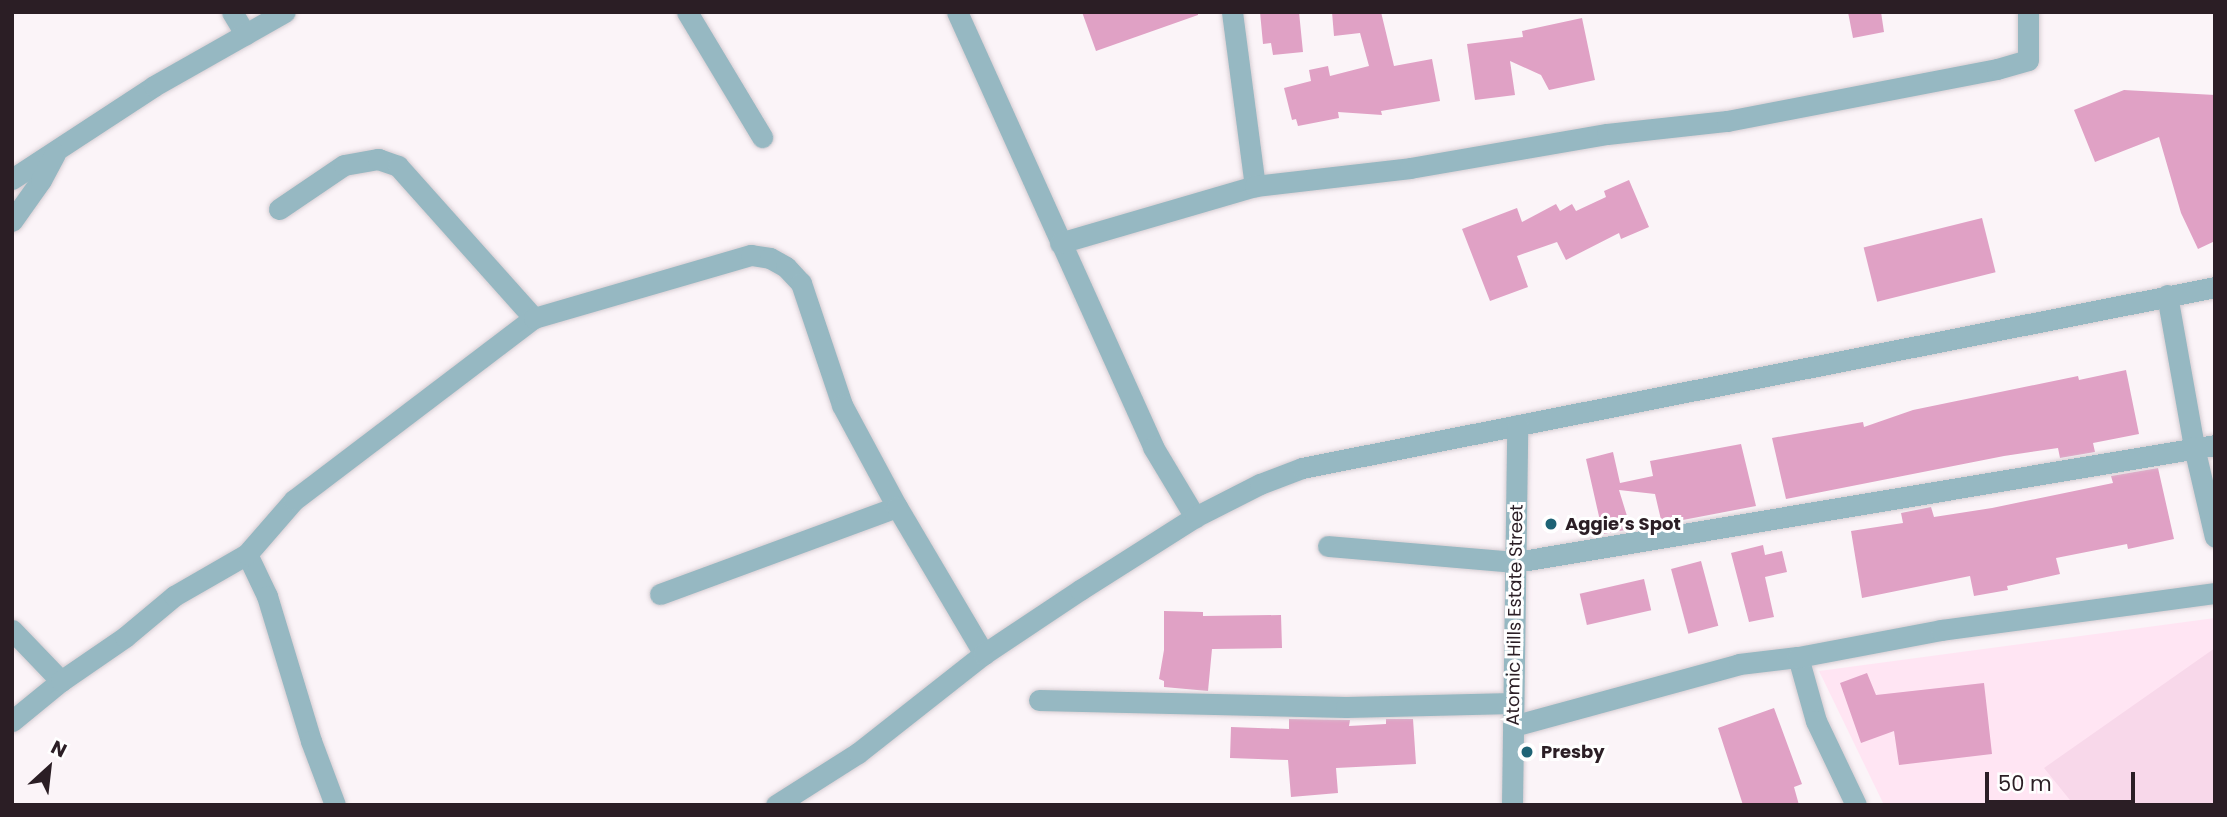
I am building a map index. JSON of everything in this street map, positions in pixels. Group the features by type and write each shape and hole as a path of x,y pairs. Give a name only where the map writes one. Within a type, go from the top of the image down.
{"street":[{"path":"232,12 245,34"},
{"path":"12,179 154,86 285,12"},
{"path":"687,12 762,137"},
{"path":"957,12 1153,447 1195,517"},
{"path":"1231,12 1255,186"},
{"path":"1060,243 1255,186 1410,168 1607,134 1727,121 1997,69 2028,60 2028,12"},
{"path":"12,221 41,180 55,153"},
{"path":"279,209 344,165 378,159 398,166 534,318"},
{"path":"12,721 61,681 125,637 174,596 247,554 294,500 534,318 751,255 770,258 786,267 801,283 842,405 897,507 984,654"},
{"path":"776,805 858,753 984,654 1195,517 1260,484 1302,468 2215,287"},
{"path":"2167,295 2204,446 2215,537"},
{"name":"Atomic Hills Estate Street","path":"1512,805 1517,425"},
{"path":"1328,546 1516,562 2204,446"},
{"path":"660,594 897,507"},
{"path":"247,554 267,596 311,741 335,805"},
{"path":"1513,726 1739,664 1798,657 1941,630 2215,593"},
{"path":"12,630 61,681"},
{"path":"1798,657 1816,721 1856,805"},
{"path":"1039,699 1346,707 1513,703"}],"shaded area":[{"path":"2215,618 2215,805 1884,805 1819,671"},
{"path":"2215,648 2215,805 2074,805 2044,768"}],"building":[{"path":"1082,12 1198,12 1198,15 1096,51"},
{"path":"1260,12 1299,12 1303,52 1273,55 1271,43 1263,44"},
{"path":"1332,12 1381,12 1394,66 1432,59 1440,101 1381,111 1382,115 1338,112 1339,118 1298,126 1296,119 1292,120 1284,88 1311,81 1309,70 1328,66 1330,76 1369,66 1360,33 1334,36"},
{"path":"1848,12 1881,12 1884,32 1853,38"},
{"path":"1582,18 1595,80 1549,90 1541,75 1510,61 1515,95 1475,100 1467,44 1523,37 1522,31"},
{"path":"2124,90 2215,95 2215,241 2198,249 2181,213 2159,137 2095,162 2074,110"},
{"path":"1629,180 1649,227 1621,239 1619,233 1566,260 1557,242 1517,256 1528,287 1490,301 1462,229 1517,208 1522,222 1556,204 1560,211 1572,204 1576,211 1606,197 1604,191"},
{"path":"1982,218 1996,272 1877,302 1864,248"},
{"path":"2126,370 2139,434 2093,443 2095,452 2060,458 2058,448 2004,456 1786,499 1772,438 1863,422 1864,427 1913,410 2078,376 2079,380"},
{"path":"1741,444 1756,506 1662,524 1655,494 1619,490 1631,529 1603,534 1586,459 1613,452 1620,483 1653,476 1650,461"},
{"path":"2158,468 2174,539 2128,549 2127,544 2056,558 2060,574 2007,586 2008,590 1974,596 1970,576 1862,598 1851,531 1903,523 1901,513 1931,507 1934,517 1992,508 2113,483 2111,476"},
{"path":"1763,545 1765,555 1782,551 1787,572 1765,577 1774,617 1749,622 1731,553"},
{"path":"1701,561 1718,626 1688,634 1671,569"},
{"path":"1644,579 1651,610 1587,625 1580,594"},
{"path":"1164,611 1203,612 1203,616 1281,615 1282,648 1212,649 1208,691 1164,687 1164,681 1159,679 1164,650"},
{"path":"1867,673 1876,695 1984,683 1992,754 1899,765 1894,731 1861,743 1840,683"},
{"path":"1774,708 1802,784 1794,787 1799,805 1743,805 1718,728"},
{"path":"1289,719 1350,720 1349,726 1386,724 1386,719 1413,719 1416,764 1336,768 1338,793 1291,797 1288,760 1230,758 1231,727 1289,729"}],"place":[{"name":"Aggie’s Spot","path":"1551,524"},
{"name":"Presby","path":"1527,752"}]}
